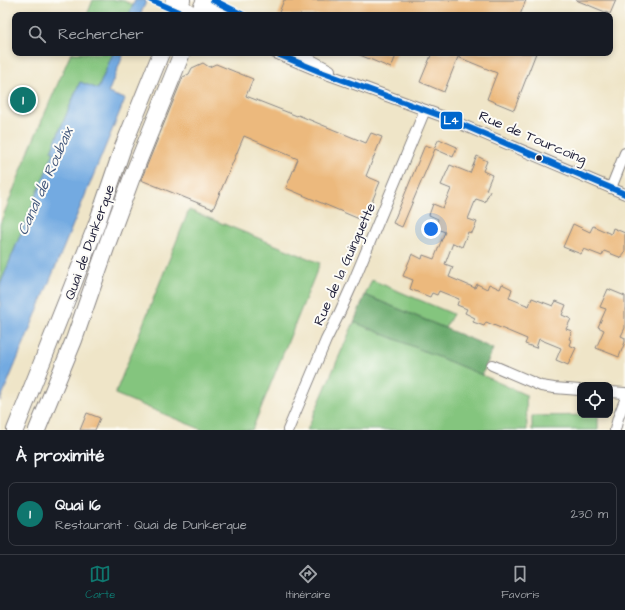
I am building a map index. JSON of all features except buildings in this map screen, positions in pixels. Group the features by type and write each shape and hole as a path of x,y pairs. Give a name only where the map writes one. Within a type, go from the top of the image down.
{"main road":[{"name":"Quai de Dunkerque","path":"15,430 96,226 123,148 160,56"},
{"name":"Quai de Dunkerque","path":"37,430 74,340 132,177 181,56"}],"street":[{"path":"178,5 200,7 215,12"},
{"name":"Rue de Tourcoing","path":"282,56 486,134 625,194"},
{"name":"Rue de Tourcoing","path":"304,56 360,86"},
{"name":"Rue de la Guinguette","path":"288,430 326,340 352,284 425,110"},
{"path":"611,188 625,153"},
{"path":"492,365 541,386 577,390"},
{"path":"613,392 625,393"},
{"path":"615,430 625,400"}],"green space":[{"path":"93,0 122,0 133,5 130,12 88,12"},
{"path":"70,56 112,56 98,89 80,82 51,151 54,152 0,285 0,224 30,148"},
{"path":"189,210 320,263 252,430 203,430 115,394"},
{"path":"372,280 453,314 445,328 365,295"},
{"path":"365,295 493,349 482,375 354,322"},
{"path":"354,322 482,375 526,395 527,430 307,430"},
{"path":"577,415 577,418 598,418 598,430 532,430 532,416"}],"water":[{"path":"135,0 147,0 141,12 130,12"},
{"name":"Canal de Roubaix","path":"112,56 123,56 108,93 125,99 0,401 0,285 54,152 51,151 80,82 98,89"}],"transit line":[{"name":"L4","path":"151,0 178,12"},
{"name":"L4","path":"213,0 237,12"},
{"name":"L4","path":"282,56 321,72 444,117 625,194"}],"place":[{"name":"Quai 16","path":"23,100"}]}
